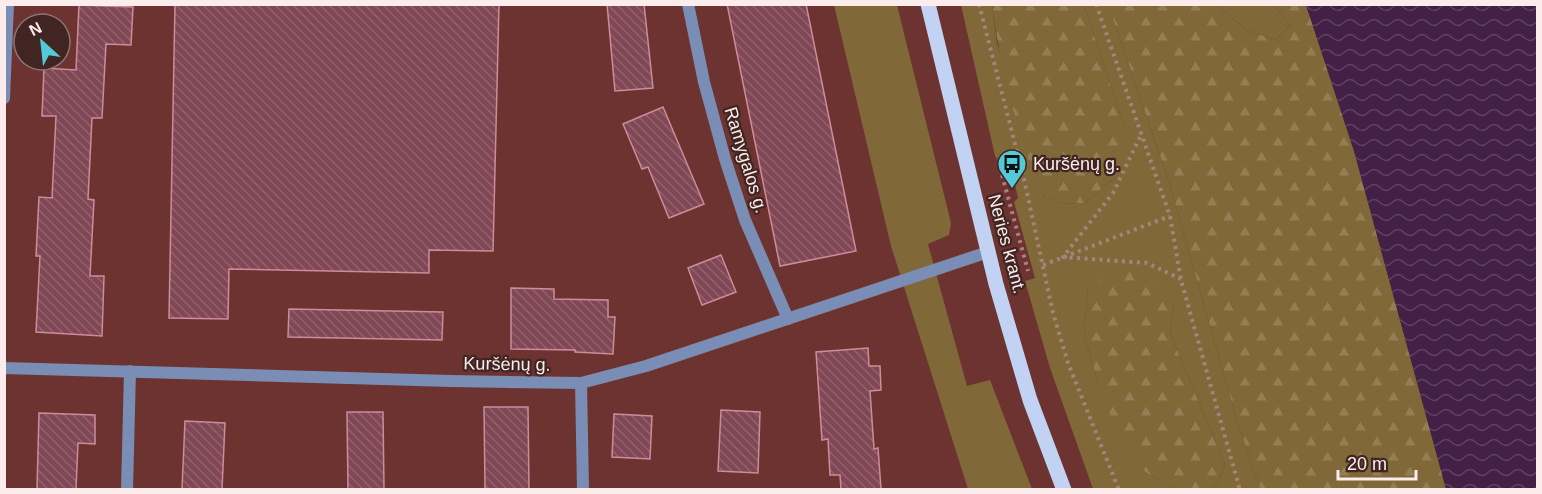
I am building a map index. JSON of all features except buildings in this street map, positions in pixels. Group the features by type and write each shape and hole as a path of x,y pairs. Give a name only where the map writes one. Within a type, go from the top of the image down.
{"main road":[{"name":"Neries krant.","path":"928,4 988,252 1030,400 1064,489"}],"street":[{"path":"4,98 8,4"},
{"name":"Ramygalos g.","path":"688,4 704,82 725,159 745,220 788,319"},
{"name":"Kuršėnų g.","path":"4,368 581,383 646,366 988,252"},
{"path":"127,489 130,371"},
{"path":"581,383 583,489"}],"path":[{"path":"979,4 1024,179 1053,313 1068,363 1119,489"},
{"path":"1096,4 1170,216 1181,280 1240,489"},
{"path":"1063,257 1113,193 1141,136"},
{"path":"1002,175 1028,271"},
{"path":"1043,265 1170,216"},
{"path":"1063,257 1147,263 1181,280"}],"green space":[{"path":"834,5 897,5 951,223 949,235 928,244 967,386 990,380 1032,489 968,489 891,246"},
{"path":"961,5 992,5 997,43 1043,196 1062,204 1085,203 1112,180 1126,132 1084,5 1112,5 1112,16 1169,182 1237,421 1260,489 1211,489 1218,482 1225,465 1170,333 1174,306 1088,288 1084,335 1099,386 1145,472 1174,489 1093,489 1050,368 1025,281 1035,278 1014,202 1018,198 1012,172 1003,168 995,156"},
{"path":"992,5 1084,5 1126,132 1123,155 1112,180 1085,203 1062,204 1043,196 1011,102"},
{"path":"1112,5 1217,5 1246,30 1276,40 1290,25 1274,5 1306,5 1354,151 1446,489 1260,489 1237,421 1169,182 1112,16"},
{"path":"1217,5 1274,5 1290,25 1276,40 1246,30"},
{"path":"1116,269 1145,273 1172,287 1174,306 1170,333 1225,465 1218,482 1211,489 1174,489 1145,472 1116,429 1099,386 1084,335 1088,288"}],"water":[{"path":"1306,5 1537,5 1537,489 1446,489 1354,151"}],"place":[{"name":"Kuršėnų g.","path":"1012,190"}]}
